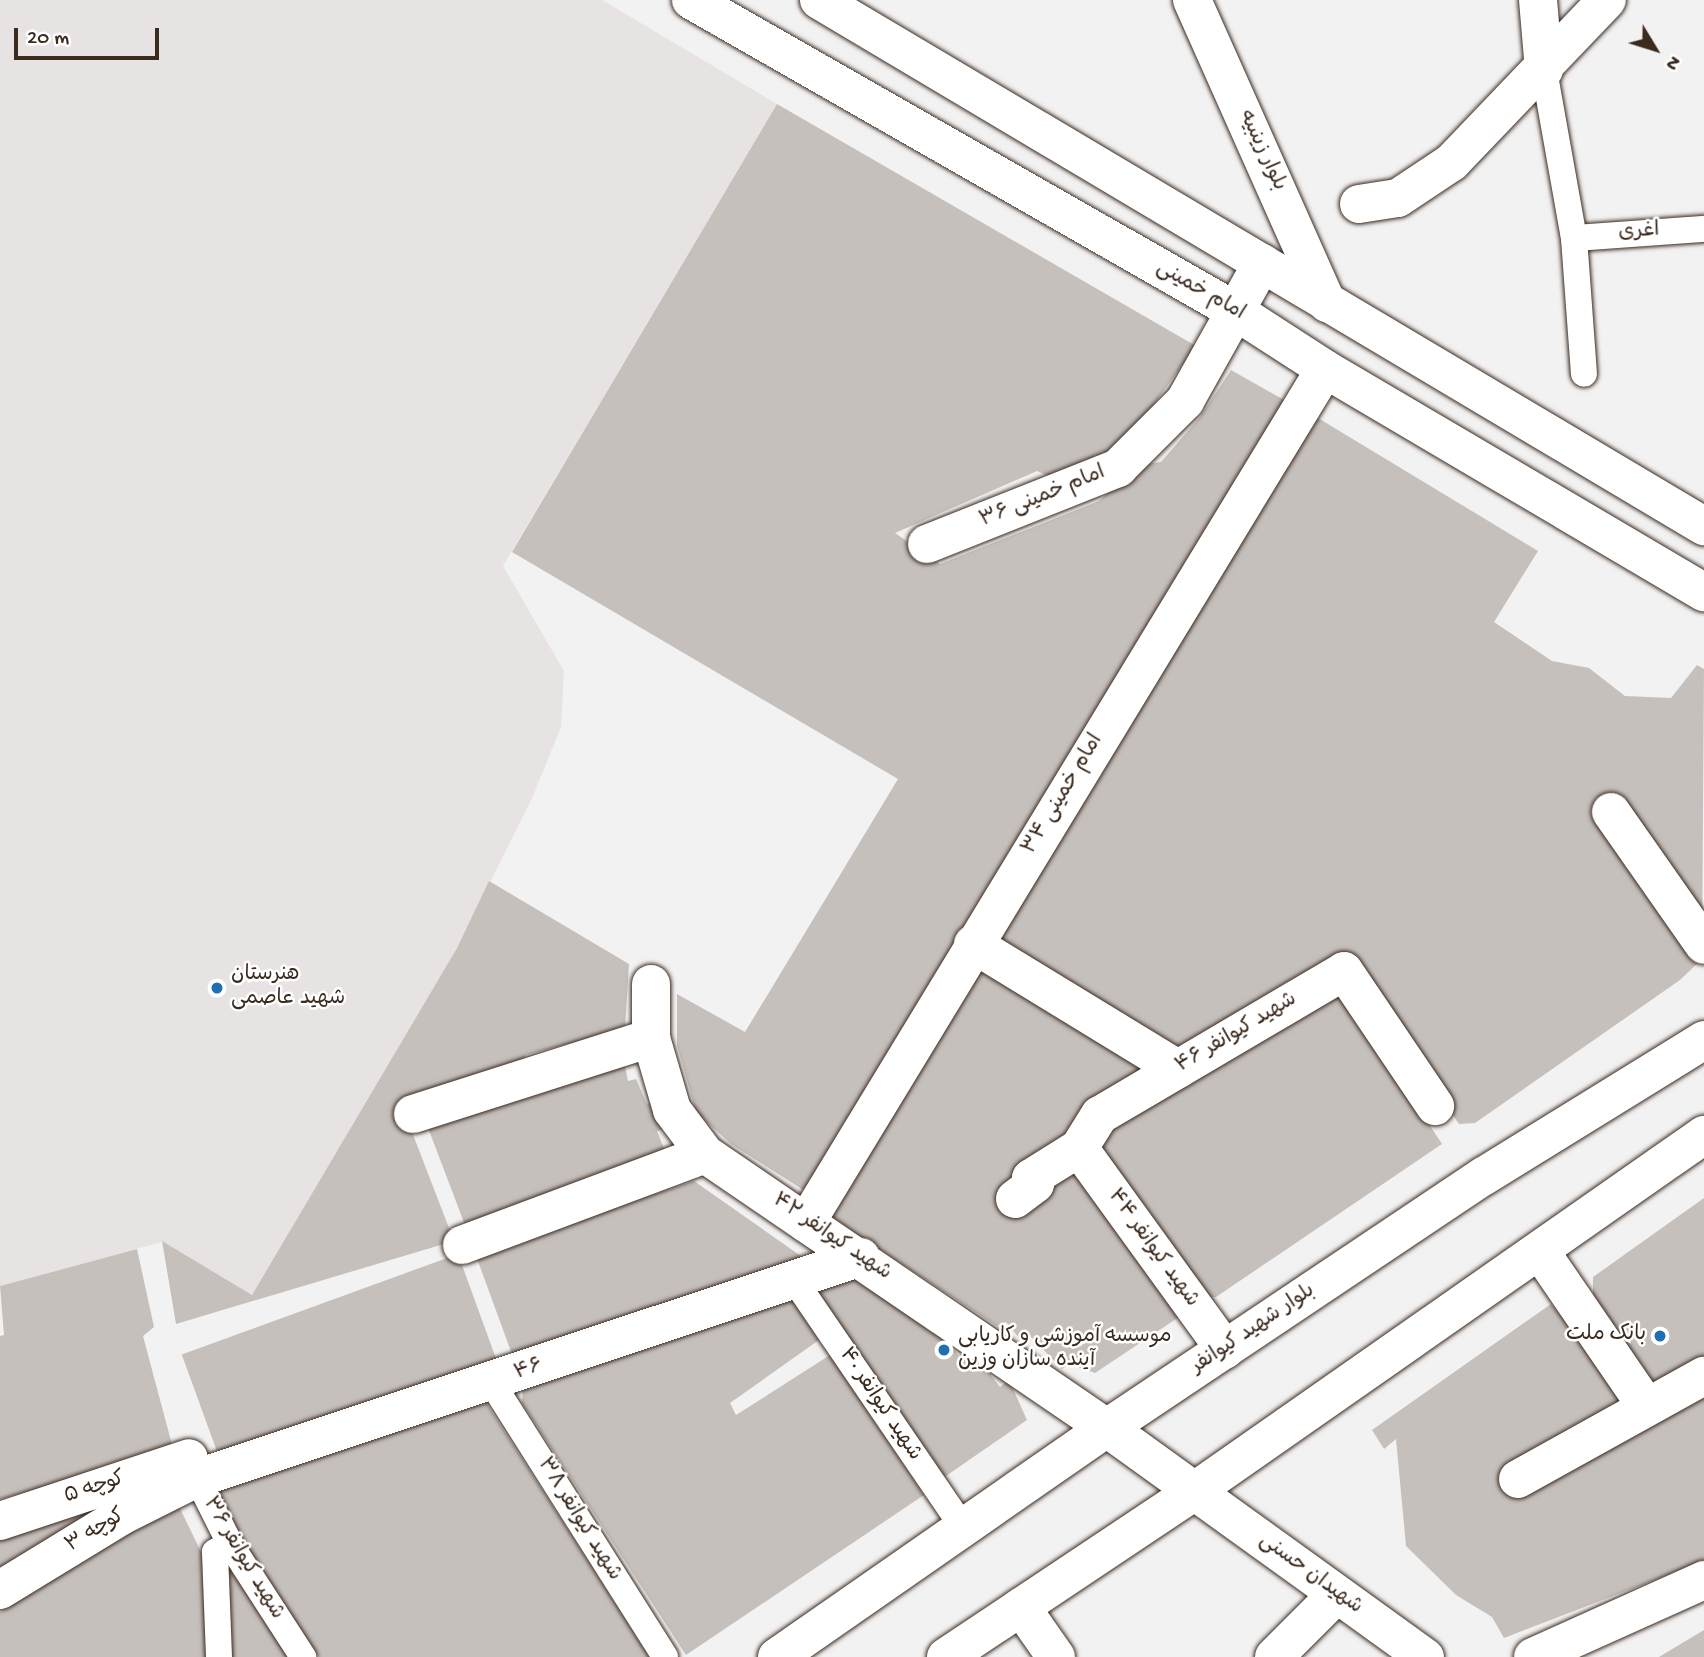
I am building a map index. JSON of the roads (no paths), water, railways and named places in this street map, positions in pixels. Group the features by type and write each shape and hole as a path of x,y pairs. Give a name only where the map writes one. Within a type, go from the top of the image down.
{"street":[{"name":"امام خمینی","path":"691,0 1237,312 1325,369 1704,592"},
{"path":"819,0 1704,526"},
{"name":"بلوار زینبیه","path":"1192,0 1326,303"},
{"path":"1538,0 1544,70"},
{"path":"1359,204 1398,198 1452,162 1544,70 1607,0"},
{"name":"امام خمینی ۳۶","path":"927,544 1118,468 1185,401 1262,263"},
{"name":"امام خمینی ۳۴","path":"806,1223 973,944 1325,369"},
{"path":"1611,812 1704,946"},
{"path":"973,944 1178,1069"},
{"name":"شهید کیوانفر ۴۶","path":"1015,1199 1035,1184 1031,1178 1079,1148 1100,1115 1343,971 1435,1106"},
{"name":"شهید کیوانفر ۴۲","path":"651,984 651,1038 672,1110 705,1154 860,1257 1196,1490"},
{"path":"414,1114 651,1038"},
{"name":"بلوار شهید کیوانفر","path":"777,1657 1107,1428 1484,1175 1704,1040"},
{"path":"946,1657 1196,1490 1704,1135"},
{"name":"شهید کیوانفر ۴۴","path":"1079,1148 1225,1350"},
{"path":"462,1245 705,1154"},
{"path":"1540,1251 1647,1407"},
{"name":"۴۶","path":"192,1469 492,1383 860,1257"},
{"path":"1518,1479 1704,1377"},
{"name":"کوچه ۳","path":"0,1590 117,1500 192,1469"},
{"name":"شهیدان حسنی","path":"1196,1490 1336,1595 1425,1657"},
{"name":"کوچه ۵","path":"0,1521 117,1500"},
{"path":"1533,1657 1704,1580"},
{"path":"1274,1657 1336,1595"},
{"path":"1021,1607 1056,1657"}],"lane":[{"path":"1544,70 1574,238 1584,374"},
{"name":"اغری","path":"1574,238 1704,229"},
{"name":"شهید کیوانفر ۴۰","path":"795,1281 964,1529"},
{"name":"شهید کیوانفر ۳۸","path":"492,1383 665,1657"},
{"name":"شهید کیوانفر ۳۶","path":"192,1469 230,1544 303,1657"},
{"path":"219,1657 215,1552 230,1544"}],"place":[{"name":"هنرستان شهید عاصمی","path":"217,988"},
{"name":"بانک ملت","path":"1660,1336"},
{"name":"موسسه آموزشی و کاریابی آینده سازان وزین","path":"944,1350"}]}
